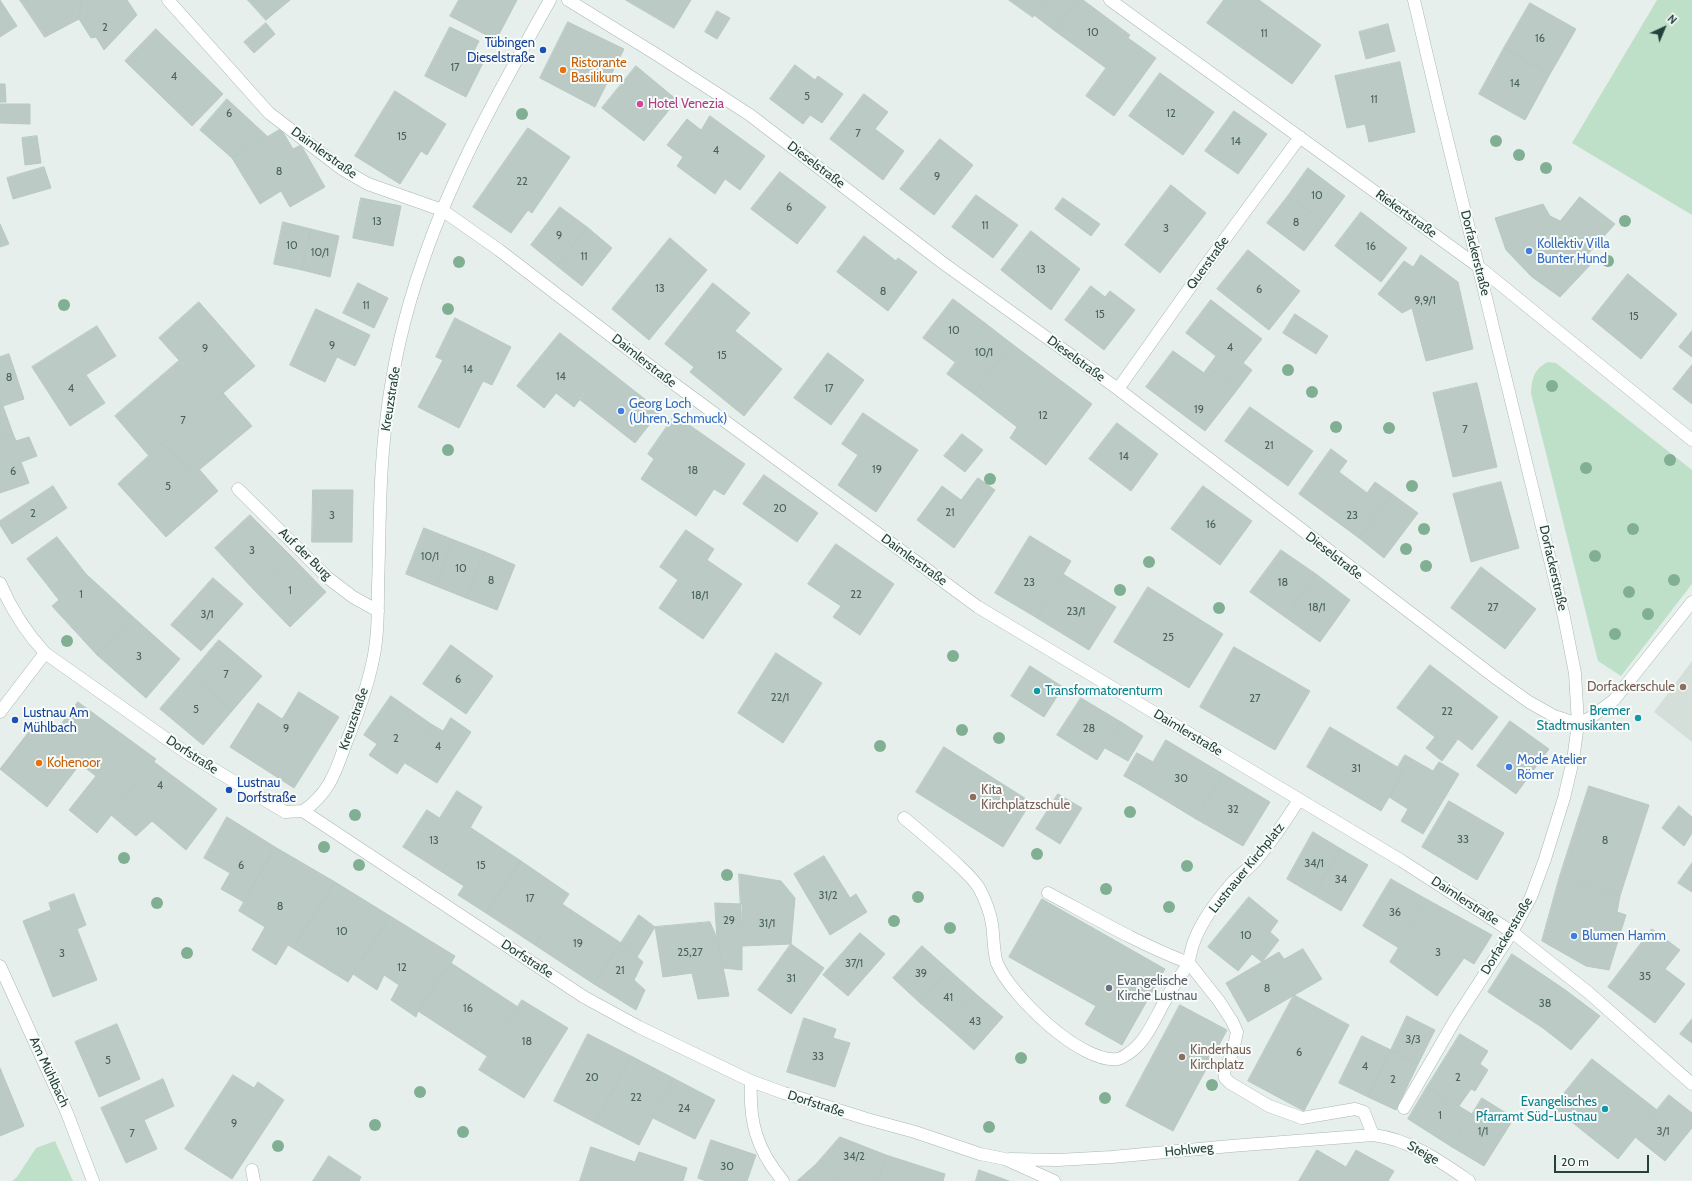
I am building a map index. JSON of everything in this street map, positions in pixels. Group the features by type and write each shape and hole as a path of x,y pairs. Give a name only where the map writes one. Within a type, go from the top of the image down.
{"street":[{"name":"Daimlerstraße","path":"168,0 269,113 342,169 368,184 442,210 500,250 658,372 978,607 1402,861 1512,932 1589,993 1692,1084"},
{"name":"Kreuzstraße","path":"303,811 314,803 324,792 335,773 363,699 373,659 378,611 381,501 387,415 395,366 406,317 422,262 442,210 503,86 550,0"},
{"name":"Dieselstraße","path":"568,0 659,56 750,115 943,263 1118,389 1496,679 1529,702 1554,716 1578,724"},
{"name":"Riekertstraße","path":"1110,0 1479,267 1692,440"},
{"name":"Dorfackerstraße","path":"1404,1108 1455,1020 1512,932 1530,897 1564,798 1573,760 1578,724 1575,673 1564,617 1414,0"},
{"name":"Querstraße","path":"1118,389 1208,262 1300,137"},
{"name":"Auf der Burg","path":"238,489 328,578 353,597 378,611"},
{"name":"Dorfstraße","path":"0,584 11,608 27,632 45,653 185,752 285,812 303,811 584,997 639,1027 751,1081 819,1105 916,1132 980,1154 1005,1159 1054,1181"},
{"path":"1578,724 1590,718 1614,700 1692,602"},
{"path":"0,712 45,653"},
{"name":"Lustnauer Kirchplatz","path":"904,818 963,870 978,887 987,904 992,924 997,962 1005,978 1037,1015 1054,1030 1090,1053 1108,1059 1120,1059 1131,1052 1142,1040 1189,963 1190,951 1194,941 1210,911 1232,883 1255,862 1271,842 1299,800"},
{"path":"1048,893 1126,936 1159,952 1189,963 1219,1001 1238,1032 1233,1051 1224,1072 1225,1078 1230,1083 1269,1106 1302,1118 1355,1109 1364,1112 1373,1135"},
{"name":"Am Mühlbach","path":"0,966 68,1113 93,1181"},
{"path":"751,1081 750,1103 753,1125 759,1145 783,1181"},
{"name":"Hohlweg","path":"1005,1159 1058,1160 1112,1157 1373,1135"},
{"name":"Steige","path":"1373,1135 1390,1136 1404,1142 1424,1152 1470,1181"}],"shaded area":[{"name":"Dorfackerschule","path":"1692,661 1692,742 1654,712"}],"green space":[{"path":"1657,0 1692,0 1692,215 1572,143"},
{"path":"1548,362 1556,363 1692,470 1692,584 1621,676 1598,661 1531,393 1535,374"},
{"path":"55,1141 73,1181 12,1181 17,1177 36,1148"}],"building":[{"path":"0,0 17,26 0,37"},
{"path":"20,0 82,0 79,19 45,37"},
{"path":"82,0 127,0 137,15 104,50 96,37 91,38 79,19"},
{"path":"248,0 290,0 266,20"},
{"path":"459,0 517,0 496,40 450,16"},
{"path":"626,0 691,0 674,28"},
{"path":"1009,0 1045,0 1033,17"},
{"path":"1045,0 1078,0 1055,31 1034,15"},
{"path":"1078,0 1083,0 1130,35 1106,68 1055,31"},
{"path":"1224,0 1259,0 1321,45 1292,84 1207,23"},
{"path":"1530,3 1576,29 1550,74 1504,48"},
{"path":"717,11 730,18 717,39 705,32"},
{"path":"568,22 624,49 595,107 540,78"},
{"path":"266,23 275,34 254,53 244,42"},
{"path":"1388,24 1395,51 1366,59 1359,32"},
{"path":"450,27 479,41 473,53 485,59 466,97 425,76"},
{"path":"156,29 223,94 192,126 125,61"},
{"path":"1128,38 1156,58 1114,116 1086,96"},
{"path":"1504,48 1550,74 1525,120 1479,94"},
{"path":"1400,62 1415,132 1369,142 1365,124 1347,128 1335,76"},
{"path":"795,65 815,80 818,76 843,94 822,123 810,115 803,124 770,99"},
{"name":"Hotel Venezia","path":"636,66 677,100 644,141 602,108"},
{"path":"1160,73 1214,112 1183,155 1129,116"},
{"path":"0,84 5,84 6,102 0,102"},
{"path":"395,91 446,124 427,155 421,151 400,184 355,156"},
{"path":"864,94 888,112 875,129 904,151 883,180 830,139"},
{"path":"227,99 268,137 232,158 200,130"},
{"path":"0,104 30,104 30,124 0,123"},
{"path":"1234,111 1267,134 1238,174 1205,151"},
{"path":"710,116 765,156 740,190 725,179 715,194 677,166 683,157 667,145 687,119 701,130"},
{"path":"528,128 570,157 532,213 528,210 511,233 473,207"},
{"path":"281,129 293,149 301,145 325,187 290,207 281,191 260,204 232,158"},
{"path":"37,136 41,163 25,165 22,138"},
{"path":"940,139 973,165 934,215 900,189"},
{"path":"44,167 51,188 13,199 7,178"},
{"path":"1308,168 1345,196 1325,223 1288,196"},
{"path":"780,172 826,207 797,244 751,209"},
{"path":"1171,185 1206,213 1160,273 1125,245"},
{"path":"976,195 1018,225 993,258 952,227"},
{"path":"1288,196 1325,223 1304,251 1267,223"},
{"path":"1580,197 1615,224 1587,255 1593,262 1560,297 1532,277 1506,250 1495,218 1543,204 1550,216 1560,221"},
{"path":"361,198 401,206 393,246 353,238"},
{"path":"1063,198 1100,224 1091,236 1055,209"},
{"path":"560,207 587,227 557,266 531,245"},
{"path":"1361,212 1407,248 1381,282 1335,246"},
{"path":"283,222 311,229 302,270 274,264"},
{"path":"0,224 9,244 0,247"},
{"path":"587,227 612,248 582,286 557,266"},
{"path":"311,229 339,236 330,277 302,270"},
{"path":"1031,231 1080,269 1051,310 1001,270"},
{"path":"864,236 896,261 898,258 917,272 888,311 837,272"},
{"path":"670,238 707,270 649,340 612,309"},
{"path":"1248,250 1300,291 1269,330 1217,289"},
{"path":"1421,255 1458,282 1473,349 1426,361 1412,308 1402,313 1378,294 1404,261 1413,267"},
{"path":"1628,274 1677,314 1641,359 1592,319"},
{"path":"358,283 388,298 374,328 343,313"},
{"path":"713,283 750,313 735,331 782,369 744,416 690,372 694,367 665,344"},
{"path":"1091,286 1105,297 1110,291 1135,310 1104,350 1065,320"},
{"path":"953,299 985,323 955,362 923,338"},
{"path":"1211,300 1262,339 1243,363 1252,370 1237,390 1208,367 1216,356 1186,333"},
{"path":"199,302 255,366 215,400 159,338"},
{"path":"316,309 370,335 355,366 337,357 325,382 290,365"},
{"path":"1295,314 1328,336 1316,354 1283,333"},
{"path":"455,318 511,347 492,385 483,381 459,428 418,407 443,360 436,357"},
{"path":"985,323 1012,344 974,394 947,374"},
{"path":"97,326 116,356 86,375 105,403 70,426 32,367"},
{"path":"1692,331 1692,357 1679,347"},
{"path":"560,333 604,367 574,407 556,393 544,408 517,386"},
{"path":"1012,344 1092,404 1046,465 1010,438 1017,427 974,394"},
{"path":"1173,351 1204,373 1208,367 1237,390 1205,431 1146,387"},
{"path":"828,353 864,380 831,425 794,398"},
{"path":"9,354 24,399 3,406 13,434 0,439 0,357"},
{"path":"180,360 215,400 223,393 252,426 193,475 163,443 149,456 115,416"},
{"path":"1692,365 1692,404 1673,389"},
{"path":"604,367 660,411 635,443 579,399"},
{"path":"1477,383 1497,467 1453,477 1433,393"},
{"path":"1250,407 1313,451 1288,486 1225,441"},
{"path":"863,413 918,450 876,512 838,485 858,455 842,444"},
{"path":"675,415 745,464 724,495 714,489 696,516 641,479 654,459 648,454"},
{"path":"1117,423 1158,454 1131,491 1089,459"},
{"path":"13,434 16,441 29,437 37,456 21,462 29,483 0,493 0,439"},
{"path":"962,434 983,450 965,472 944,456"},
{"path":"163,443 193,475 199,469 218,491 166,537 118,484"},
{"path":"1331,449 1347,461 1339,472 1367,493 1375,482 1392,494 1359,538 1299,494"},
{"path":"764,475 818,513 797,542 743,504"},
{"path":"978,478 995,490 954,548 917,520 942,486 961,500"},
{"path":"1501,482 1519,548 1471,562 1453,494"},
{"path":"53,486 67,508 12,544 0,525 0,521"},
{"path":"1203,486 1252,521 1220,565 1171,529"},
{"path":"313,490 353,490 352,542 312,542"},
{"path":"1392,494 1418,513 1384,558 1359,538"},
{"path":"250,515 290,555 254,590 215,548"},
{"path":"424,528 454,540 436,586 406,574"},
{"path":"686,530 714,549 707,560 742,584 703,639 659,608 678,580 660,567"},
{"path":"1030,536 1071,561 1037,618 995,593"},
{"path":"57,537 86,574 132,616 97,655 52,606 59,600 27,559"},
{"path":"454,540 485,552 466,598 436,586"},
{"path":"836,544 894,584 860,635 833,617 841,606 808,584"},
{"path":"1281,550 1316,574 1285,617 1250,592"},
{"path":"485,552 515,565 497,610 466,598"},
{"path":"290,555 326,592 290,627 254,590"},
{"path":"1481,567 1536,609 1505,649 1451,608"},
{"path":"1063,574 1116,607 1089,650 1037,618"},
{"path":"1316,574 1350,600 1320,642 1285,617"},
{"path":"213,578 243,604 201,651 171,625"},
{"path":"1148,587 1223,634 1189,688 1114,642"},
{"path":"132,616 180,659 146,698 97,655"},
{"path":"219,640 262,676 232,711 190,674"},
{"path":"451,645 493,676 466,714 423,684"},
{"path":"1234,647 1310,691 1275,750 1200,707"},
{"path":"776,653 822,683 783,743 738,713"},
{"path":"1430,665 1498,717 1472,750 1458,739 1442,761 1426,748 1435,737 1397,708"},
{"name":"Transformatorenturm","path":"1030,666 1063,687 1044,717 1011,696"},
{"path":"190,674 232,711 203,745 160,709"},
{"path":"299,692 339,717 294,788 230,747 258,703 282,719"},
{"path":"391,696 431,724 397,774 369,755 377,744 364,735"},
{"path":"1081,698 1121,722 1097,760 1057,735"},
{"path":"78,702 156,759 97,833 69,810 96,776 80,764 47,807 0,769 38,720 54,733"},
{"path":"451,718 471,732 437,783 405,763 431,724 443,731"},
{"path":"1510,721 1549,749 1516,794 1477,766"},
{"path":"1121,722 1143,736 1128,761 1105,748"},
{"path":"1330,727 1404,771 1381,811 1307,767"},
{"path":"1166,740 1223,774 1196,819 1140,785"},
{"name":"Kita Kirchplatzschule","path":"944,747 1031,802 1003,847 916,792"},
{"path":"1137,753 1153,762 1140,785 1124,776"},
{"path":"1405,755 1433,771 1439,762 1459,774 1423,834 1401,821 1408,809 1389,797 1404,771 1398,767"},
{"path":"154,762 217,809 186,850 152,821 136,836 111,815"},
{"path":"1223,774 1270,802 1243,846 1196,819"},
{"path":"1589,786 1649,805 1620,896 1560,876"},
{"path":"457,791 482,807 466,835 440,818"},
{"path":"1058,794 1082,808 1060,844 1036,829"},
{"path":"1449,801 1504,833 1477,880 1422,847"},
{"path":"1679,806 1692,817 1692,833 1684,846 1662,828"},
{"path":"427,810 466,835 442,872 403,847"},
{"path":"227,817 275,847 244,902 221,889 230,873 204,858"},
{"path":"471,828 521,861 486,913 458,895 464,886 442,872"},
{"path":"1313,832 1341,849 1314,895 1287,879"},
{"path":"275,847 335,882 293,948 288,945 276,965 252,950 265,927 239,911"},
{"path":"1341,849 1368,865 1341,911 1314,895"},
{"path":"824,856 850,898 856,894 867,912 830,935 794,874"},
{"path":"521,861 569,894 535,945 486,913"},
{"path":"1692,863 1692,892 1678,883"},
{"path":"739,874 781,881 795,898 791,944 743,946"},
{"path":"1560,876 1620,896 1617,912 1626,915 1609,970 1586,966 1542,941"},
{"path":"1391,879 1428,900 1399,948 1363,926"},
{"path":"335,882 390,916 348,982 293,948"},
{"path":"74,894 86,925 77,929 97,980 53,997 23,921 51,910 49,903"},
{"path":"1249,897 1278,921 1270,932 1279,940 1262,962 1252,954 1238,971 1208,947"},
{"name":"Evangelische Kirche Lustnau","path":"1042,899 1165,969 1122,1045 1085,1024 1096,1006 1009,957"},
{"path":"1428,900 1492,935 1474,964 1464,958 1437,996 1390,962"},
{"path":"715,903 742,904 742,970 723,968 717,938"},
{"path":"562,904 621,943 594,984 535,945"},
{"path":"639,915 655,927 637,957 621,943"},
{"path":"390,916 455,956 418,1011 416,1017 391,1000 399,985 384,975 377,990 353,974"},
{"path":"710,922 717,938 729,996 698,999 692,973 663,977 655,927"},
{"path":"1652,929 1680,950 1665,969 1685,984 1655,1023 1608,987"},
{"path":"860,933 885,954 848,996 823,975"},
{"path":"621,943 643,962 634,980 645,990 636,1010 594,984"},
{"path":"791,944 824,968 791,1014 758,990"},
{"path":"922,946 949,970 920,1003 893,978"},
{"path":"1303,949 1322,979 1248,1022 1226,983 1279,952 1284,959"},
{"path":"1512,954 1564,989 1600,1016 1571,1050 1543,1028 1488,992"},
{"path":"451,963 518,1007 487,1056 418,1011"},
{"path":"949,970 976,994 947,1026 920,1003"},
{"path":"976,994 1003,1017 974,1050 947,1026"},
{"path":"1294,995 1349,1025 1304,1111 1248,1081"},
{"path":"522,1000 568,1028 524,1098 479,1070"},
{"name":"Kinderhaus Kirchplatz","path":"1180,1005 1227,1030 1173,1131 1126,1106"},
{"path":"1407,1016 1435,1030 1418,1064 1391,1050"},
{"path":"804,1018 836,1029 833,1038 850,1043 835,1087 787,1072"},
{"path":"1692,1019 1692,1043 1680,1034"},
{"path":"117,1024 140,1079 99,1097 75,1042"},
{"path":"588,1034 631,1056 596,1123 554,1101"},
{"path":"1460,1034 1488,1051 1480,1064 1488,1070 1475,1091 1471,1089 1459,1106 1427,1087"},
{"path":"1362,1036 1391,1050 1368,1097 1339,1083"},
{"path":"1391,1050 1418,1064 1396,1110 1368,1097"},
{"path":"631,1056 673,1078 639,1145 596,1123"},
{"name":"Evangelisches Pfarramt Süd-Lustnau","path":"1592,1059 1657,1110 1618,1159 1553,1107"},
{"path":"0,1068 24,1126 0,1136"},
{"path":"233,1075 254,1088 258,1082 284,1100 232,1179 185,1149"},
{"path":"673,1078 715,1100 695,1139 653,1118"},
{"path":"163,1079 174,1106 144,1120 157,1149 126,1163 101,1108"},
{"path":"1427,1087 1472,1114 1452,1147 1408,1119"},
{"path":"1669,1095 1692,1113 1692,1128 1665,1161 1635,1137"},
{"path":"1482,1098 1514,1118 1484,1166 1452,1147"},
{"path":"840,1137 886,1155 878,1181 839,1181 820,1160"},
{"path":"711,1140 756,1155 747,1181 706,1181 698,1178"},
{"path":"591,1147 635,1162 639,1152 687,1168 683,1181 580,1181"},
{"path":"1317,1150 1346,1167 1356,1150 1394,1171 1388,1181 1299,1181"},
{"path":"886,1155 945,1174 943,1181 878,1181"},
{"path":"329,1156 361,1177 359,1181 313,1181"},
{"path":"820,1160 839,1181 797,1181 815,1165"},
{"path":"979,1170 1009,1181 976,1181"}],"place":[{"name":"Tübingen Dieselstraße","path":"543,50"},
{"name":"Ristorante Basilikum","path":"563,70"},
{"name":"Hotel Venezia","path":"640,104"},
{"name":"Kollektiv Villa Bunter Hund","path":"1529,251"},
{"name":"Georg Loch (Uhren, Schmuck)","path":"621,411"},
{"name":"Dorfackerschule","path":"1683,687"},
{"name":"Transformatorenturm","path":"1037,691"},
{"name":"Bremer Stadtmusikanten","path":"1638,718"},
{"name":"Lustnau Am Mühlbach","path":"15,720"},
{"name":"Kohenoor","path":"39,763"},
{"name":"Mode Atelier Römer","path":"1509,767"},
{"name":"Lustnau Dorfstraße","path":"229,790"},
{"name":"Kita Kirchplatzschule","path":"973,797"},
{"name":"Blumen Hamm","path":"1574,936"},
{"name":"Evangelische Kirche Lustnau","path":"1109,988"},
{"name":"Kinderhaus Kirchplatz","path":"1182,1057"},
{"name":"Evangelisches Pfarramt Süd-Lustnau","path":"1605,1109"}]}
